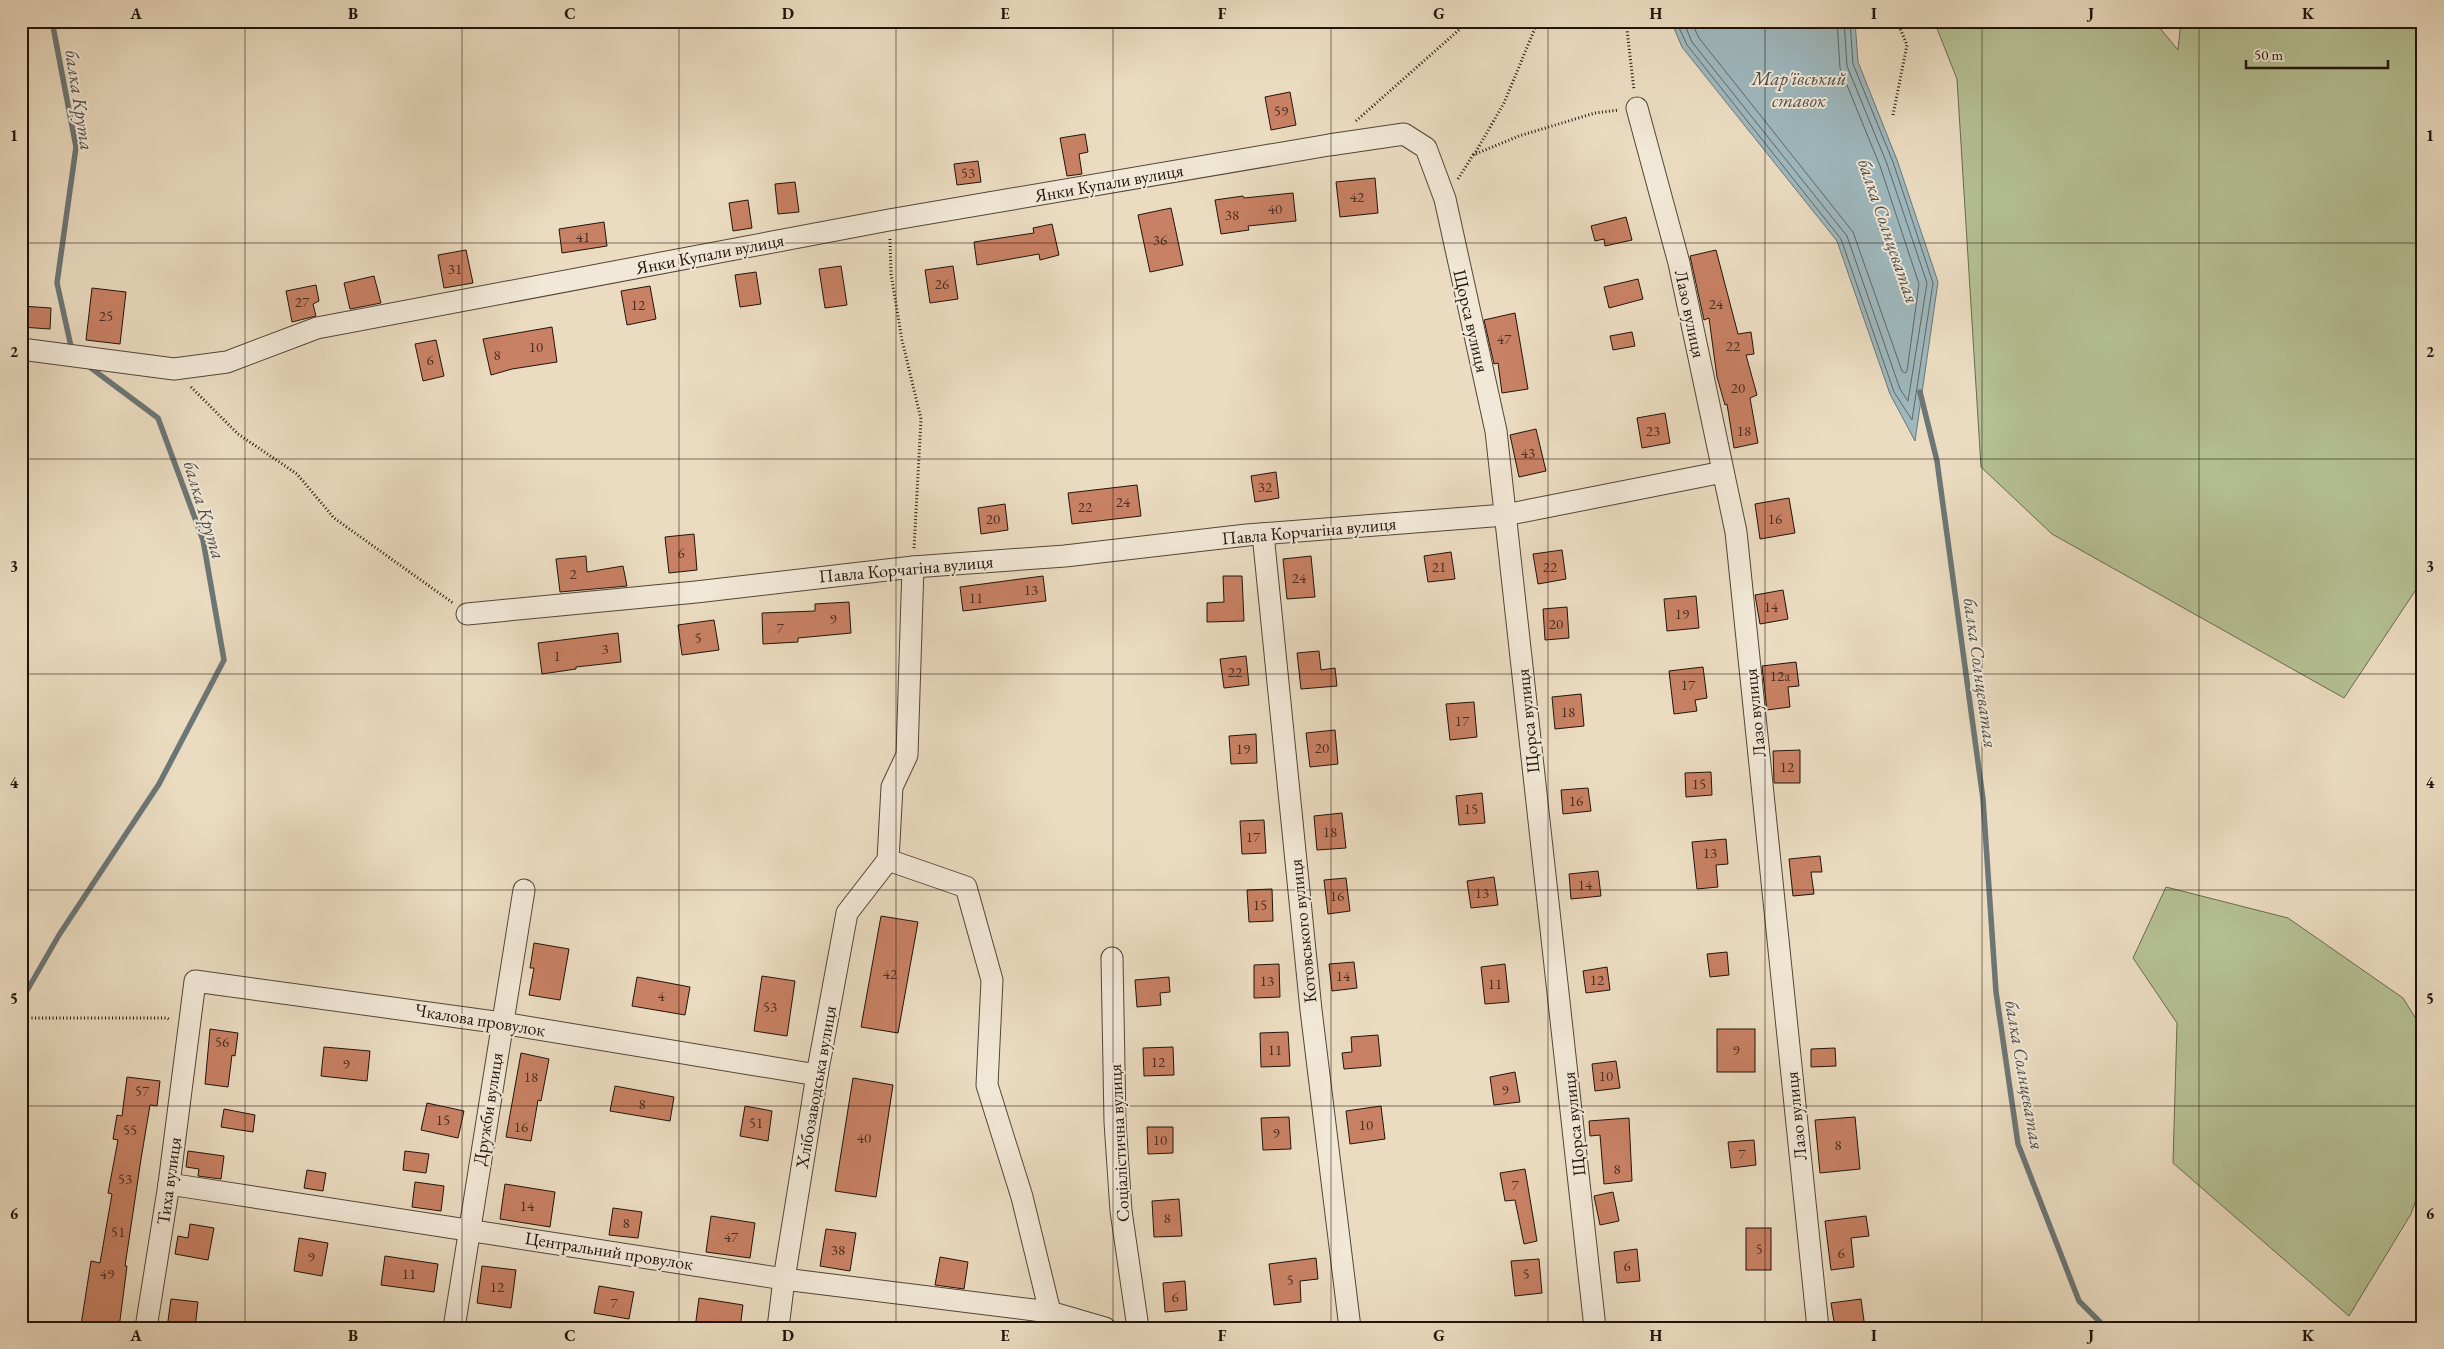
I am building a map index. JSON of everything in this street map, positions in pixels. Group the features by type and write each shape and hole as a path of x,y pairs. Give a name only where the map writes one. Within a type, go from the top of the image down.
{"street":[{"name":"Лазо вулиця","path":"1637,108 1680,263 1736,532 1818,1328"},
{"name":"Янки Купали вулиця","path":"21,350 174,370 227,362 318,328 889,220 1329,145 1404,134"},
{"name":"Щорса вулиця","path":"1404,134 1426,148 1445,199 1496,431 1595,1328"},
{"name":"Павла Корчагіна вулиця","path":"467,614 696,592 912,567 1065,556 1262,534 1505,515 1723,472"},
{"name":"Котовського вулиця","path":"1262,534 1311,1010 1350,1328"},
{"path":"912,567 907,755 892,787 888,860 966,887 992,980 987,1085 1022,1197 1050,1312"},
{"name":"Хлібозаводська вулиця","path":"778,1328 784,1279 817,1075 847,913 888,860"},
{"name":"Дружби вулиця","path":"454,1328 468,1229 524,890"},
{"name":"Соціалістична вулиця","path":"1112,958 1115,1122 1120,1201 1138,1328"},
{"name":"Чкалова провулок","path":"188,1035 195,981 502,1023 817,1075"},
{"name":"Тиха вулиця","path":"146,1328 169,1184 188,1035"},
{"name":"Центральний провулок","path":"169,1184 784,1279 1050,1312 1105,1328"}],"path":[{"path":"1329,145 1469,21"},
{"path":"1445,199 1474,156 1504,103 1538,21"},
{"path":"1474,156 1519,136 1595,113 1637,108 1626,21"},
{"path":"1893,115 1907,45 1897,21"},
{"path":"889,220 891,274 902,340 921,419 912,567"},
{"path":"174,370 238,434 297,474 334,518 467,614"},
{"path":"21,1018 168,1018 188,1035"}],"green space":[{"path":"1934,21 2154,21 2178,50 2181,21 2423,21 2423,579 2344,698 2052,534 1981,467 1957,79"},
{"path":"2166,887 2288,918 2403,998 2423,1030 2423,1180 2411,1214 2349,1316 2173,1163 2177,1023 2133,958"}],"water":[{"name":"Мар'ївський ставок","path":"1671,21 1855,21 1858,62 1897,160 1938,282 1915,441 1890,394 1837,241 1682,47"}],"building":[{"path":"1290,92 1296,125 1271,130 1265,97"},
{"path":"1085,134 1088,152 1079,154 1082,174 1067,176 1060,138"},
{"path":"978,161 981,182 957,185 954,164"},
{"path":"1375,178 1378,213 1340,217 1336,182"},
{"path":"795,182 799,212 778,214 775,184"},
{"path":"1293,193 1296,221 1248,226 1249,230 1221,234 1215,200"},
{"path":"748,200 752,228 733,231 729,203"},
{"path":"1171,208 1183,265 1150,272 1138,215"},
{"path":"1626,217 1632,240 1605,246 1604,239 1595,241 1591,226"},
{"path":"604,222 607,246 562,253 559,229"},
{"path":"1052,224 1059,255 1040,260 1039,254 977,265 974,242 1034,233 1033,228"},
{"path":"466,250 473,283 444,288 438,255"},
{"path":"1716,250 1738,334 1751,332 1754,354 1746,355 1757,395 1750,398 1758,443 1734,448 1727,404 1725,405 1717,377 1709,318 1704,320 1690,256"},
{"path":"841,266 847,305 825,308 819,269"},
{"path":"953,266 958,299 930,303 925,270"},
{"path":"756,272 761,304 740,307 735,275"},
{"path":"374,276 381,303 350,309 344,283"},
{"path":"1638,279 1643,299 1609,308 1604,287"},
{"path":"316,285 319,301 313,304 316,316 292,322 286,291"},
{"path":"650,286 656,319 627,325 621,291"},
{"path":"92,288 126,292 120,344 86,340"},
{"path":"21,306 51,308 50,329 21,327"},
{"path":"1515,313 1528,389 1502,393 1498,363 1494,364 1484,320"},
{"path":"552,327 557,362 512,369 491,375 483,339"},
{"path":"1632,332 1635,346 1613,350 1610,336"},
{"path":"436,340 444,376 423,381 415,344"},
{"path":"1665,413 1670,443 1642,448 1637,418"},
{"path":"1536,429 1546,471 1519,477 1510,435"},
{"path":"1276,472 1279,498 1255,502 1251,476"},
{"path":"1137,485 1141,516 1072,524 1068,493"},
{"path":"1789,498 1795,533 1760,539 1755,504"},
{"path":"1005,504 1008,530 981,534 978,508"},
{"path":"694,534 697,570 669,573 665,537"},
{"path":"1562,550 1566,579 1538,584 1533,554"},
{"path":"1451,552 1455,579 1428,582 1424,556"},
{"path":"586,556 587,572 623,566 627,586 560,592 556,559"},
{"path":"1311,556 1315,597 1287,599 1283,559"},
{"path":"1043,576 1046,601 963,611 960,587"},
{"path":"1223,576 1242,576 1244,621 1207,622 1207,603 1224,602"},
{"path":"1783,590 1788,619 1760,624 1755,595"},
{"path":"1696,596 1699,628 1667,631 1664,599"},
{"path":"849,602 851,633 798,638 798,642 763,644 762,613 815,611 815,604"},
{"path":"1567,607 1569,638 1545,640 1543,609"},
{"path":"714,620 719,650 682,655 678,625"},
{"path":"618,633 621,662 576,667 576,669 542,674 538,643"},
{"path":"1319,651 1321,670 1335,668 1337,686 1301,689 1297,653"},
{"path":"1246,656 1249,685 1224,688 1220,659"},
{"path":"1796,662 1799,686 1788,687 1790,707 1767,710 1762,666"},
{"path":"1703,667 1707,698 1695,700 1697,711 1674,714 1669,671"},
{"path":"1581,694 1584,726 1555,729 1552,697"},
{"path":"1474,702 1477,737 1450,740 1446,704"},
{"path":"1335,730 1338,764 1310,767 1306,733"},
{"path":"1256,734 1257,763 1231,764 1229,736"},
{"path":"1800,750 1800,783 1774,783 1773,751"},
{"path":"1711,772 1712,795 1686,797 1685,773"},
{"path":"1588,788 1591,811 1563,814 1561,790"},
{"path":"1482,793 1485,823 1459,825 1456,796"},
{"path":"1342,813 1346,848 1317,850 1314,816"},
{"path":"1264,820 1266,853 1242,854 1240,821"},
{"path":"1726,839 1728,864 1716,865 1718,887 1697,889 1692,842"},
{"path":"1820,856 1822,872 1811,872 1814,894 1793,896 1789,859"},
{"path":"1598,871 1601,896 1571,899 1569,874"},
{"path":"1494,877 1498,905 1471,908 1467,881"},
{"path":"1346,878 1350,911 1328,914 1324,880"},
{"path":"1272,889 1273,921 1249,922 1247,890"},
{"path":"881,916 918,922 898,1033 861,1027"},
{"path":"534,943 569,949 560,1000 529,995 534,968 530,968"},
{"path":"1727,952 1729,975 1710,977 1707,954"},
{"path":"1354,962 1357,988 1332,991 1329,964"},
{"path":"1279,964 1280,997 1254,998 1254,965"},
{"path":"1505,964 1509,1002 1485,1004 1481,967"},
{"path":"1607,967 1610,990 1586,993 1583,971"},
{"path":"762,976 795,981 787,1036 754,1031"},
{"path":"637,977 690,987 685,1015 632,1006"},
{"path":"1169,977 1170,992 1160,993 1161,1005 1137,1007 1135,980"},
{"path":"210,1029 238,1033 235,1056 232,1055 228,1087 205,1084"},
{"path":"1717,1029 1755,1029 1755,1072 1717,1072"},
{"path":"1288,1032 1290,1066 1261,1067 1260,1033"},
{"path":"1378,1035 1381,1066 1344,1069 1342,1053 1352,1052 1351,1037"},
{"path":"324,1047 370,1051 367,1081 321,1076"},
{"path":"1173,1047 1174,1075 1144,1076 1143,1048"},
{"path":"1835,1048 1836,1066 1811,1067 1811,1049"},
{"path":"521,1053 549,1059 541,1101 538,1100 531,1141 506,1137"},
{"path":"1616,1061 1620,1088 1595,1091 1592,1064"},
{"path":"1515,1072 1520,1102 1494,1105 1490,1077"},
{"path":"127,1077 160,1081 157,1106 150,1105 141,1159 125,1266 127,1266 119,1328 81,1325 91,1261 100,1263 112,1194 108,1193 118,1140 113,1139 117,1115 122,1116"},
{"path":"853,1078 893,1085 876,1197 835,1191"},
{"path":"615,1086 674,1097 670,1121 610,1111"},
{"path":"427,1103 464,1111 458,1138 421,1130"},
{"path":"745,1106 772,1111 768,1141 740,1136"},
{"path":"1381,1106 1385,1139 1350,1144 1346,1111"},
{"path":"224,1109 255,1115 253,1132 221,1127"},
{"path":"1289,1117 1291,1149 1263,1150 1261,1118"},
{"path":"1855,1117 1860,1169 1820,1173 1815,1120"},
{"path":"1629,1118 1632,1181 1604,1184 1600,1135 1590,1136 1589,1121"},
{"path":"1147,1127 1173,1127 1173,1153 1148,1154"},
{"path":"1754,1140 1756,1165 1731,1168 1728,1142"},
{"path":"188,1151 224,1156 221,1179 198,1176 199,1169 186,1167"},
{"path":"405,1151 429,1154 426,1173 403,1170"},
{"path":"1525,1169 1537,1241 1524,1244 1515,1200 1505,1201 1500,1173"},
{"path":"307,1170 326,1173 323,1191 304,1188"},
{"path":"415,1182 444,1186 441,1211 412,1207"},
{"path":"505,1184 555,1192 550,1227 500,1219"},
{"path":"1613,1192 1619,1221 1600,1225 1594,1196"},
{"path":"1179,1199 1182,1236 1154,1237 1152,1201"},
{"path":"613,1208 642,1212 638,1238 609,1235"},
{"path":"711,1216 755,1223 750,1258 706,1252"},
{"path":"1866,1216 1869,1236 1851,1238 1854,1267 1831,1270 1825,1221"},
{"path":"190,1224 214,1228 208,1260 175,1254 178,1236 188,1238"},
{"path":"1746,1228 1771,1228 1771,1270 1746,1270"},
{"path":"826,1229 856,1233 850,1271 820,1266"},
{"path":"299,1238 328,1243 322,1276 294,1271"},
{"path":"1637,1249 1640,1281 1617,1283 1614,1252"},
{"path":"385,1256 438,1264 434,1292 381,1285"},
{"path":"940,1257 968,1262 964,1289 935,1285"},
{"path":"1316,1258 1318,1279 1300,1281 1301,1302 1274,1305 1269,1264"},
{"path":"1539,1259 1542,1293 1515,1296 1511,1261"},
{"path":"482,1266 516,1270 511,1308 477,1303"},
{"path":"1185,1281 1187,1310 1165,1312 1163,1283"},
{"path":"599,1286 634,1292 629,1319 594,1313"},
{"path":"699,1298 743,1305 740,1328 695,1328"},
{"path":"171,1299 198,1302 195,1328 167,1328"},
{"path":"1861,1299 1865,1328 1835,1328 1831,1303"}],"waterway":[{"name":"балка Крута","path":"52,21 76,147 57,283 72,351"},
{"name":"балка Крута","path":"21,1001 59,935 159,784 224,660 203,540 158,418 87,365"},
{"name":"балка Солнцеватая","path":"1920,392 1937,461 1983,799 1996,992 2018,1144 2079,1301 2106,1328"}]}
